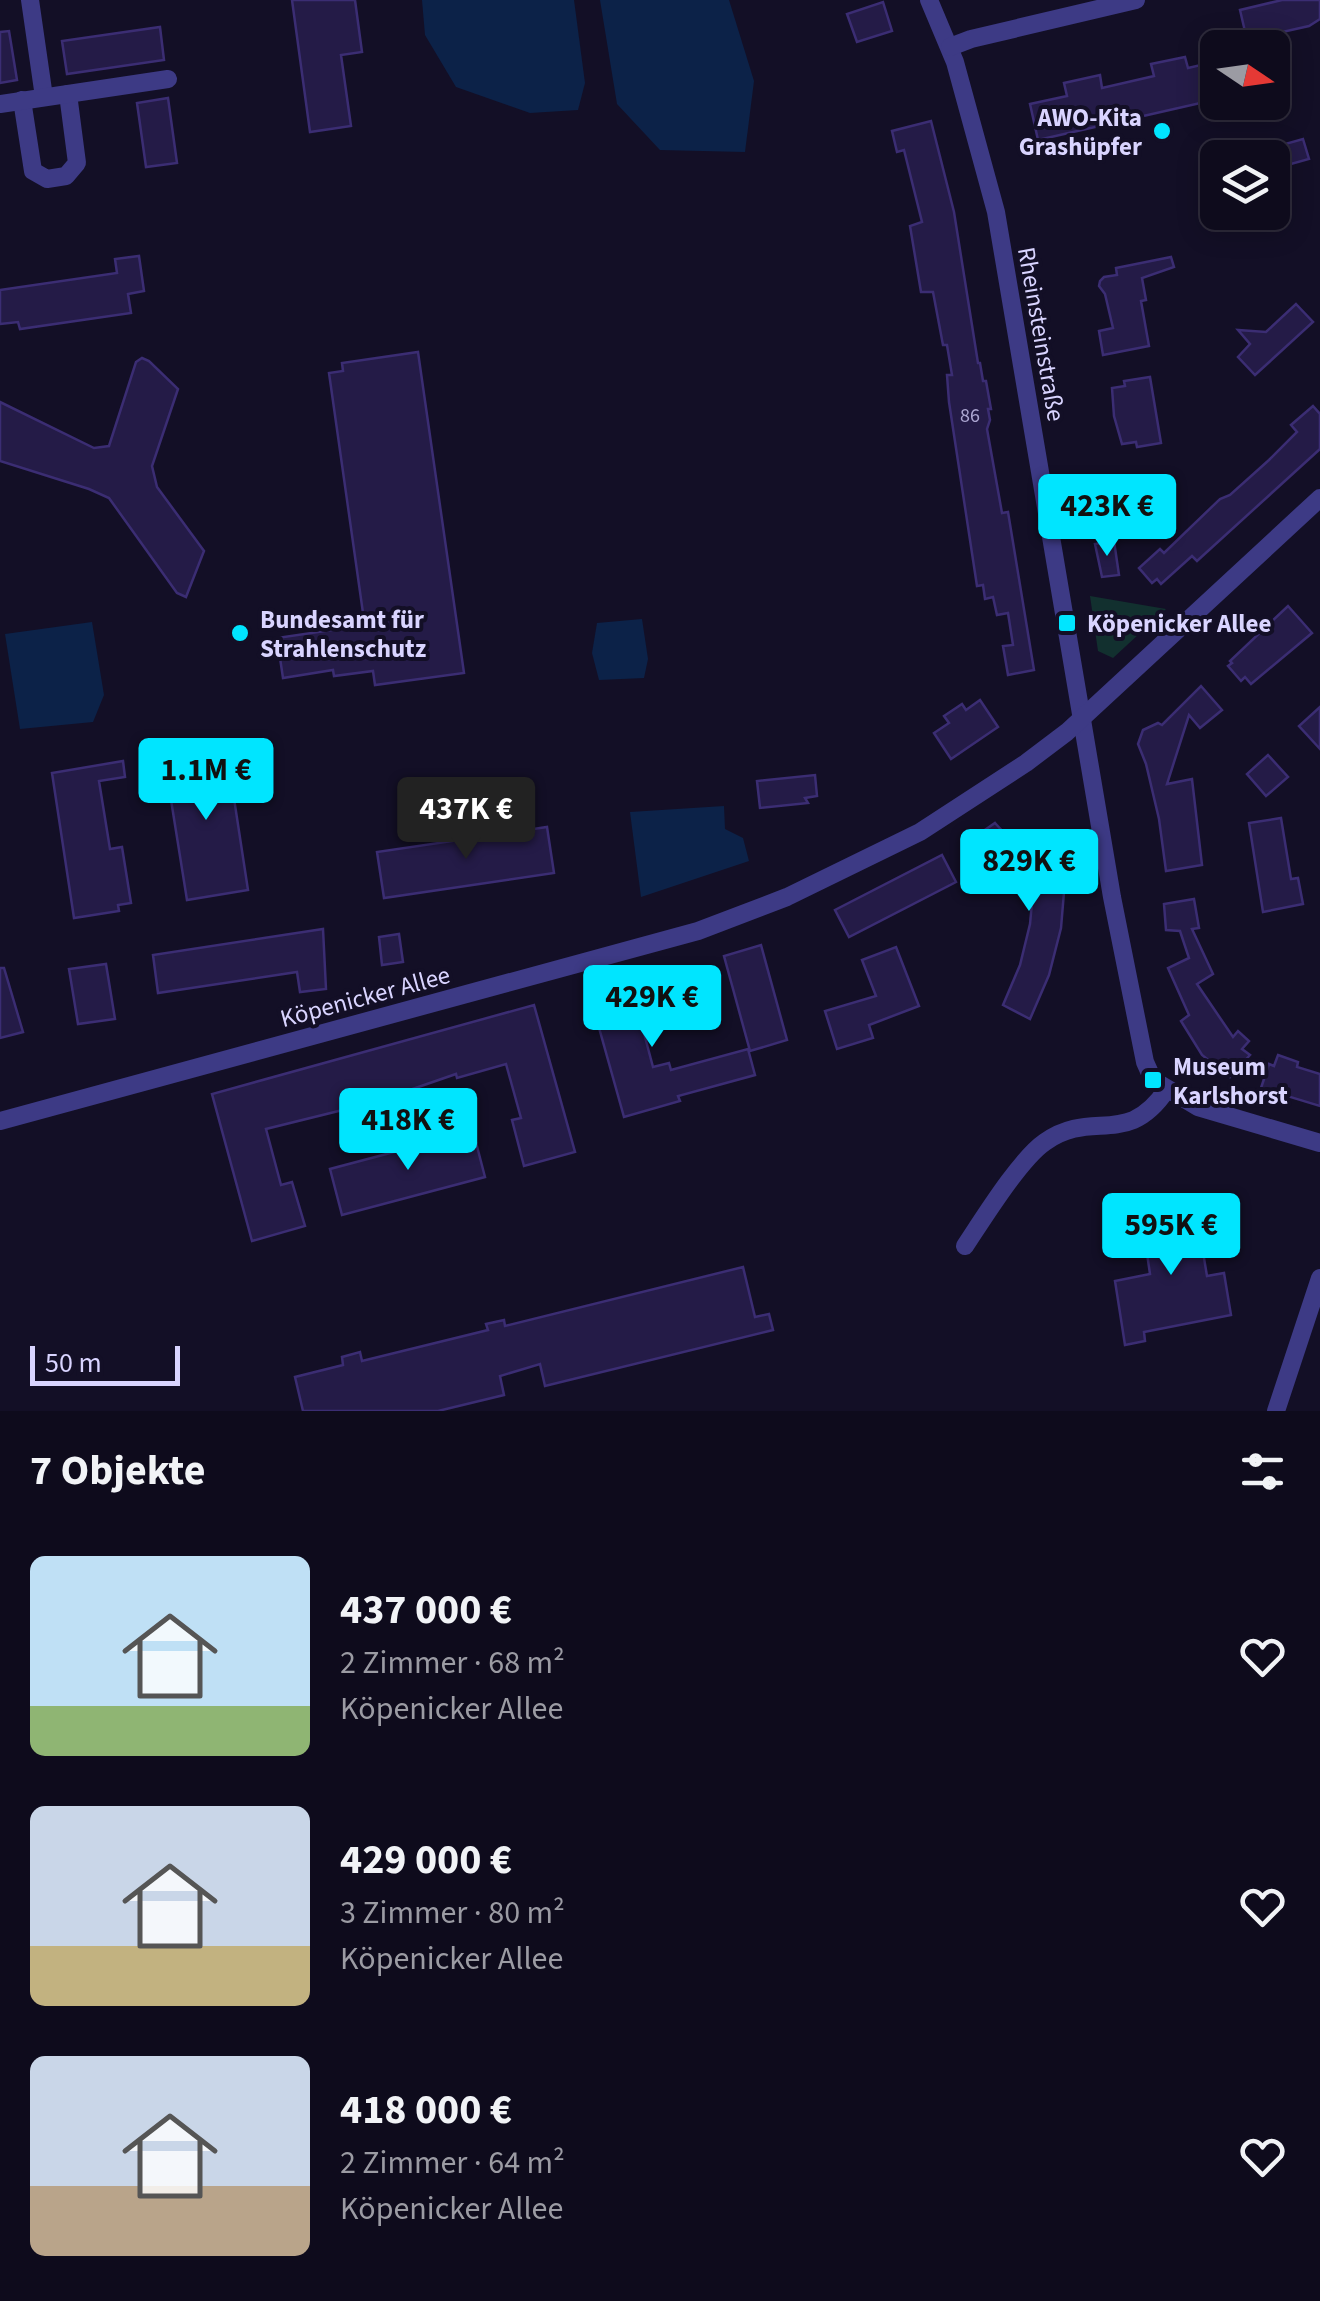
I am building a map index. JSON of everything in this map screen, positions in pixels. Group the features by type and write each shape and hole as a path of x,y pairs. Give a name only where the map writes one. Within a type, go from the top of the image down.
{"street":[{"path":"30,0 44,97"},
{"name":"Rheinsteinstraße","path":"929,0 950,47 996,212 1139,1041 1154,1080 1167,1089"},
{"path":"950,47 1136,0"},
{"path":"0,104 168,78"},
{"path":"22,100 33,171 47,179 66,176 77,163 68,94"},
{"name":"Köpenicker Allee","path":"0,1120 734,919 841,872 944,819 1040,754 1320,498"},
{"path":"965,1246 1002,1192 1043,1143 1071,1128 1138,1120 1153,1110 1167,1089 1198,1107 1320,1142"},
{"path":"1276,1411 1320,1278"}],"green space":[{"path":"1090,596 1166,609 1113,658 1098,651"}],"water":[{"path":"422,0 574,0 585,83 578,110 530,113 456,87 425,35"},
{"path":"600,0 729,0 754,81 745,152 660,150 617,104"},
{"path":"642,619 648,659 644,678 599,680 592,653 597,623"},
{"path":"92,622 104,695 93,722 20,729 5,634"},
{"path":"724,806 725,829 743,838 749,861 641,897 630,812"}],"building":[{"path":"292,0 355,0 362,52 341,55 351,126 310,132"},
{"path":"1282,0 1320,0 1320,19 1290,30 1245,30 1240,10"},
{"path":"883,2 892,31 857,42 847,14"},
{"path":"160,27 164,60 67,74 62,41"},
{"path":"9,31 17,80 0,83 0,32"},
{"path":"1185,57 1188,68 1200,65 1200,103 1038,140 1030,104 1067,96 1064,83 1100,75 1102,88 1154,76 1151,64"},
{"path":"168,98 177,163 146,167 137,103"},
{"path":"931,121 954,212 978,363 986,381 991,409 987,429 1002,513 1008,512 1034,670 1008,675 1003,646 1013,645 1008,613 997,615 993,597 985,599 983,585 977,586 949,402 947,375 952,375 947,345 943,345 933,292 921,292 910,226 922,222 904,150 897,152 892,131"},
{"path":"1303,139 1309,159 1291,164 1290,143"},
{"path":"139,256 144,291 128,294 131,313 20,329 18,322 0,324 0,290 117,273 115,259"},
{"path":"1171,257 1174,267 1142,278 1146,300 1141,301 1149,346 1103,355 1099,331 1113,328 1100,281 1117,275 1116,268"},
{"path":"1296,304 1313,322 1255,375 1238,357 1250,344 1238,330 1266,332"},
{"path":"418,352 464,673 375,685 373,671 334,676 333,670 283,678 277,638 332,630 331,625 364,620 329,373 343,371 342,363"},
{"path":"142,358 178,389 152,466 157,487 204,551 186,597 177,593 109,498 0,461 0,402 94,448 109,446 136,362"},
{"path":"1150,377 1161,443 1137,447 1136,442 1122,444 1112,388 1125,386 1124,381"},
{"path":"1313,406 1320,414 1320,449 1197,561 1192,556 1161,584 1157,579 1152,583 1139,568 1160,549 1164,553 1220,499 1230,495 1269,460 1297,432 1291,425"},
{"path":"1139,480 1143,503 1116,508 1112,484"},
{"path":"1114,541 1119,575 1102,577 1095,544"},
{"path":"1288,606 1312,633 1251,684 1245,677 1241,681 1228,666 1230,661"},
{"path":"1201,686 1222,710 1200,728 1189,715 1167,784 1192,779 1202,865 1166,871 1159,819 1138,744 1143,730 1162,725"},
{"path":"980,700 998,727 951,759 934,733 949,723 944,716 962,704 966,710"},
{"path":"1320,707 1320,749 1299,726"},
{"path":"226,746 248,890 187,900 164,756"},
{"path":"1268,755 1288,777 1266,796 1247,774"},
{"path":"123,761 125,777 99,781 110,849 122,847 131,903 118,905 119,911 74,918 52,773"},
{"path":"815,775 817,796 805,798 808,803 760,808 757,781"},
{"path":"1281,818 1291,879 1298,878 1303,904 1263,912 1249,823"},
{"path":"995,823 1007,836 1029,849 1051,852 1051,880 1065,880 1061,928 1049,975 1030,1019 1003,1005 1020,965 1030,924 1034,881 989,862 969,841"},
{"path":"547,827 554,873 384,898 377,852"},
{"path":"942,855 956,882 849,937 835,910"},
{"path":"1194,899 1199,928 1192,929 1213,974 1197,984 1233,1037 1238,1031 1249,1041 1242,1049 1250,1055 1230,1077 1202,1055 1181,1021 1189,1015 1168,968 1189,958 1180,931 1166,930 1164,904"},
{"path":"323,929 326,989 300,992 297,972 158,993 153,955"},
{"path":"399,934 403,962 382,965 379,937"},
{"path":"761,945 787,1040 750,1051 724,956"},
{"path":"896,947 919,1006 869,1025 873,1038 837,1049 825,1011 876,996 862,960"},
{"path":"106,964 115,1019 78,1024 69,969"},
{"path":"0,968 4,968 23,1032 0,1038"},
{"path":"657,973 668,1015 641,1022 653,1067 669,1063 671,1070 748,1049 755,1075 678,1096 680,1101 624,1117 589,992"},
{"path":"534,1005 575,1152 524,1166 512,1120 521,1118 506,1064 457,1078 456,1074 375,1102 266,1129 281,1185 292,1182 305,1226 252,1241 212,1094"},
{"path":"1278,1055 1298,1062 1297,1067 1320,1074 1320,1106 1261,1088 1269,1064 1274,1066"},
{"path":"473,1131 485,1177 342,1215 330,1169"},
{"path":"1195,1204 1207,1276 1224,1273 1231,1315 1144,1332 1145,1341 1125,1345 1115,1281 1150,1274 1141,1213"},
{"path":"743,1267 755,1317 769,1314 773,1330 545,1386 540,1364 500,1376 504,1395 438,1411 303,1411 295,1377 343,1365 342,1357 360,1352 362,1361 488,1330 486,1324 504,1320 505,1326"}],"place":[{"name":"AWO-Kita Grashüpfer","path":"1162,131"},
{"name":"Köpenicker Allee","path":"1067,623"},
{"name":"Bundesamt für Strahlenschutz","path":"240,633"},
{"name":"Museum Karlshorst","path":"1153,1080"}]}
